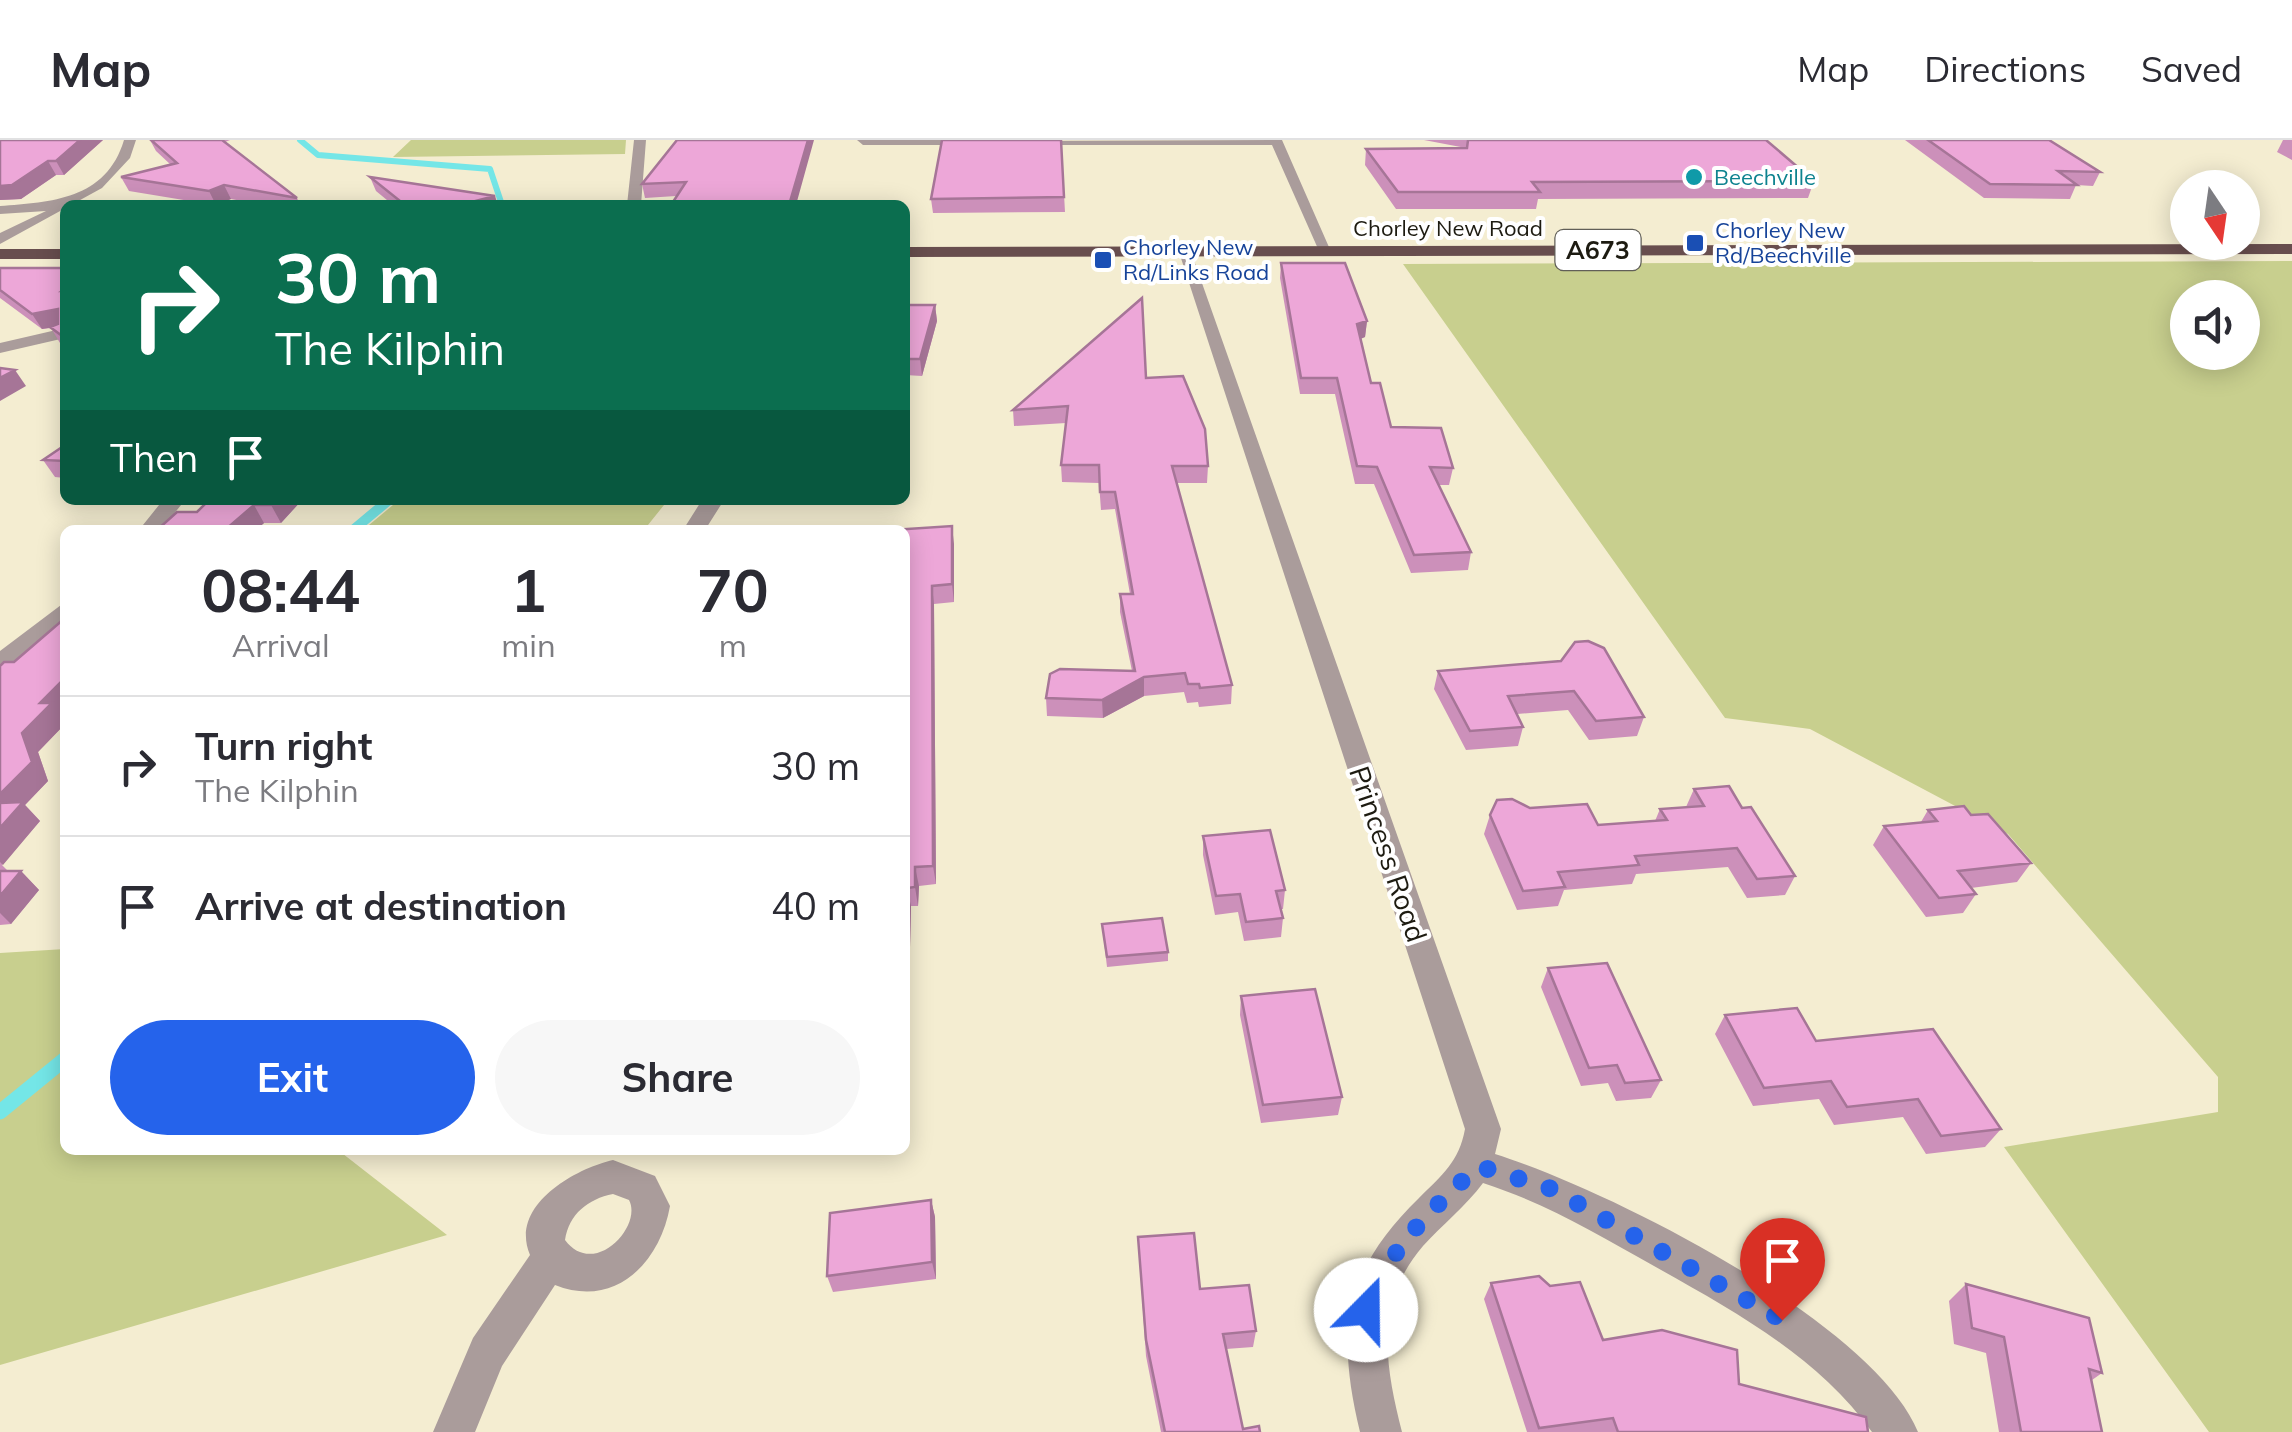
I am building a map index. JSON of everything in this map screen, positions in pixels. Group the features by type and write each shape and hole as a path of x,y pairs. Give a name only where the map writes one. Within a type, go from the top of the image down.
{"highway":[{"name":"Chorley New Road","path":"910,252 2292,249"},
{"path":"0,254 60,254"}],"street":[{"path":"73,200 110,177 130,151 130,140"},
{"path":"634,200 640,140"},
{"path":"863,141 1276,141 1326,252"},
{"path":"0,210 60,205"},
{"path":"0,239 60,208"},
{"path":"47,215 60,216"},
{"name":"Princess Road","path":"1182,252 1482,1129 1478,1166"},
{"path":"0,348 60,334"},
{"path":"154,525 170,505"},
{"path":"0,664 60,613"},
{"path":"620,1164 629,1179 650,1197 652,1211 641,1242 612,1268 594,1273 576,1274 550,1259 545,1246 552,1214 579,1188 620,1164"},
{"path":"1381,1432 1365,1358 1366,1310 1382,1268 1424,1218 1478,1166 1552,1189 1750,1299 1813,1341 1871,1396 1898,1432"},
{"path":"454,1432 487,1352 550,1259"}],"green space":[{"path":"411,140 626,140 625,154 393,157"},
{"path":"2292,261 2292,1432 2209,1432 2004,1147 2218,1112 2218,1077 2008,834 1810,729 1725,718 1403,264"},
{"path":"393,505 664,505 648,525 369,525"},
{"path":"60,949 60,1155 344,1155 447,1235 0,1365 0,953"}],"building":[{"path":"0,140 80,140 56,161 48,161 12,185 0,186"},
{"path":"151,140 222,140 297,198 224,185 209,191 121,177 177,163"},
{"path":"677,140 808,140 790,200 674,200 686,182 642,184"},
{"path":"942,140 1061,140 1064,197 931,199"},
{"path":"1468,140 1766,140 1814,181 1532,182 1540,192 1398,192 1366,149 1467,148"},
{"path":"1928,140 2049,140 2100,172 2058,171 2077,185 1990,184"},
{"path":"370,177 495,196 479,200 399,200"},
{"path":"1281,263 1345,263 1367,321 1357,324 1371,383 1380,383 1391,427 1441,428 1453,468 1430,467 1471,552 1414,555 1377,467 1357,466 1337,378 1301,378"},
{"path":"0,268 60,268 60,334 50,327 58,324 58,309 32,314 0,290"},
{"path":"1142,298 1146,378 1183,376 1205,429 1208,466 1172,466 1232,685 1200,688 1199,684 1188,684 1185,673 1144,677 1102,700 1046,698 1050,674 1060,669 1135,671 1120,594 1133,594 1115,492 1100,492 1099,465 1061,465 1068,406 1013,410"},
{"path":"910,305 935,305 920,359 910,359"},
{"path":"0,368 15,370 0,378"},
{"path":"60,448 60,461 43,460"},
{"path":"204,505 254,505 231,525 163,525 177,512 197,512"},
{"path":"952,526 952,584 932,586 933,866 915,867 915,887 910,888 910,529"},
{"path":"60,622 60,683 40,703 52,703 22,733 32,762 0,794 0,666 14,662"},
{"path":"1588,641 1604,648 1644,717 1596,721 1574,691 1508,696 1523,727 1470,731 1438,671 1561,661 1575,642"},
{"path":"1729,786 1742,808 1751,807 1795,876 1757,879 1737,848 1635,856 1639,865 1558,872 1565,887 1523,891 1490,815 1497,800 1512,799 1530,808 1587,804 1598,825 1667,820 1660,809 1704,806 1694,789"},
{"path":"23,802 0,828 0,803"},
{"path":"1964,806 1971,815 1988,814 2031,863 1958,871 1976,894 1939,898 1884,826 1937,821 1928,810"},
{"path":"1270,830 1285,890 1276,891 1283,918 1246,922 1240,894 1216,896 1203,836"},
{"path":"0,871 21,871 0,896"},
{"path":"1162,918 1168,952 1107,957 1102,924"},
{"path":"1607,963 1661,1080 1625,1083 1617,1065 1589,1068 1548,968"},
{"path":"1315,989 1342,1097 1263,1105 1241,996"},
{"path":"1797,1008 1816,1041 1933,1029 2001,1129 1941,1136 1918,1099 1847,1107 1831,1081 1764,1088 1725,1015"},
{"path":"931,1200 932,1262 827,1276 830,1213"},
{"path":"1194,1233 1200,1289 1249,1285 1256,1331 1223,1334 1243,1429 1259,1426 1260,1432 1165,1432 1146,1340 1138,1237"},
{"path":"1539,1276 1550,1286 1580,1282 1603,1340 1662,1330 1737,1350 1739,1384 1866,1417 1868,1432 1618,1432 1613,1418 1539,1428 1491,1283"},
{"path":"1966,1284 2089,1318 2102,1373 2089,1369 2102,1432 2021,1432 2004,1337 1972,1328"}],"waterway":[{"path":"300,140 318,155 490,169 500,200"},
{"path":"359,525 383,505"},
{"path":"0,1112 60,1063"}],"place":[{"name":"Beechville","path":"1694,177"},
{"name":"Chorley New Rd/Beechville","path":"1695,243"},
{"name":"Chorley New Rd/Links Road","path":"1103,260"}],"route":[{"path":"1366,1310 1382,1268 1424,1218 1478,1166 1552,1189 1782,1320"}]}
